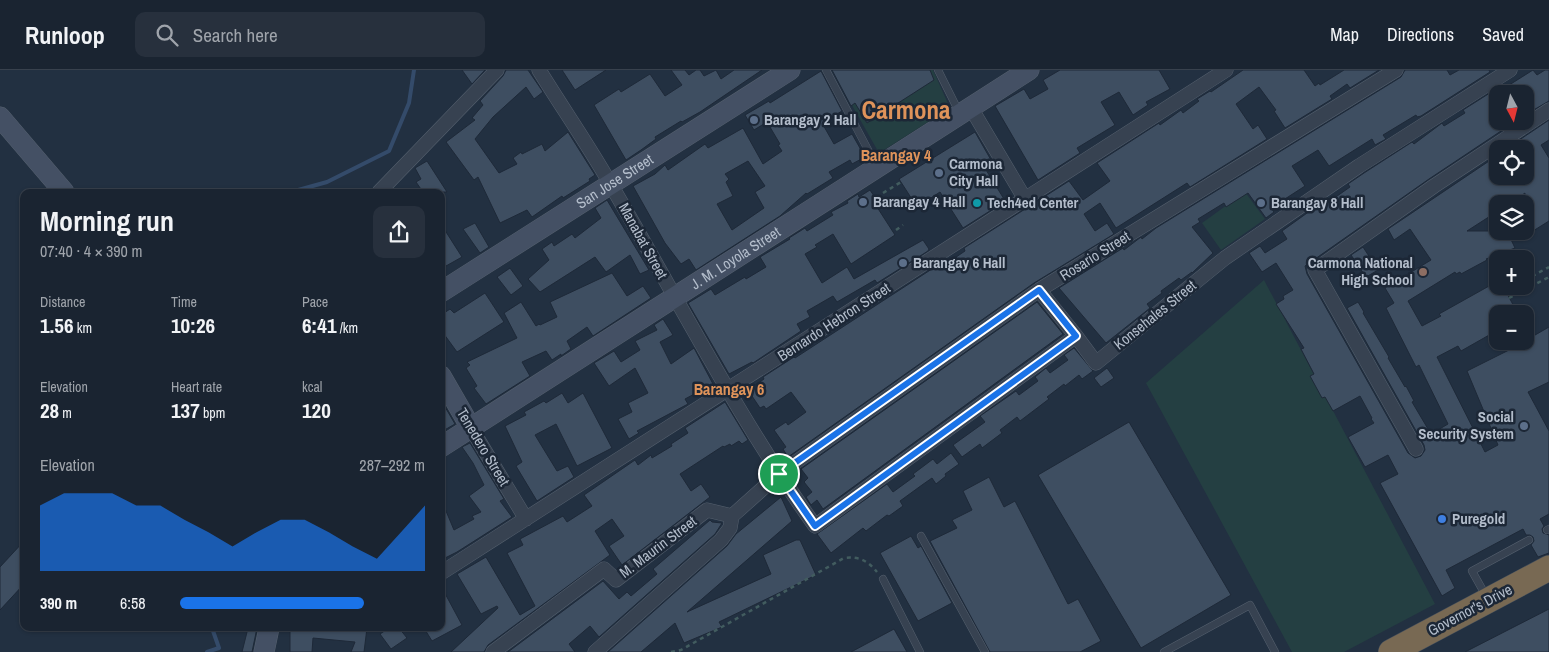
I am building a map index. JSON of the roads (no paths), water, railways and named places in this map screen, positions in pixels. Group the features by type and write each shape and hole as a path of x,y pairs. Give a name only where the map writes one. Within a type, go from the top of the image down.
{"highway":[{"name":"Governor's Drive","path":"1391,652 1549,568"}],"main road":[{"name":"San Jose Street","path":"445,289 790,70"},
{"name":"J. M. Loyola Street","path":"445,444 1029,70"},
{"path":"0,117 61,189"},
{"name":"Tenedero Street","path":"445,383 471,428"},
{"path":"264,652 268,631"}],"street":[{"path":"382,189 497,70"},
{"name":"Manabat Street","path":"539,70 611,184 675,298 779,474 815,526 1076,336"},
{"name":"Bernardo Hebron Street","path":"445,570 1226,70"},
{"name":"Rosario Street","path":"732,516 779,474 1039,290 1396,70"},
{"name":"Konsehales Street","path":"1076,336 1096,362 1225,258 1359,166 1510,70"},
{"path":"1416,449 1315,270 1434,186 1549,110"},
{"path":"965,111 1025,199"},
{"path":"1039,290 1076,336"},
{"name":"Tenedero Street","path":"471,428 526,518"},
{"name":"M. Maurin Street","path":"494,652 604,568 616,580 707,510 732,516"},
{"path":"596,652 721,540 730,528 732,516"}],"lane":[{"path":"826,70 877,167"},
{"path":"938,70 965,111"},
{"path":"921,536 985,652"},
{"path":"1488,600 1472,571 1529,540"},
{"path":"883,580 920,652"},
{"path":"1164,652 1250,606 1276,652"}],"waterway":[{"path":"302,189 327,182 389,151 409,103 414,70"},
{"path":"207,652 219,648 213,631"}],"place":[{"name":"Barangay 2 Hall","path":"754,120"},
{"name":"Carmona City Hall","path":"939,173"},
{"name":"Barangay 4 Hall","path":"863,202"},
{"name":"Tech4ed Center","path":"977,203"},
{"name":"Barangay 8 Hall","path":"1261,203"},
{"name":"Barangay 6 Hall","path":"903,263"},
{"name":"Carmona National High School","path":"1423,272"},
{"name":"Social Security System","path":"1524,426"},
{"name":"Puregold","path":"1442,519"}],"district":[{"name":"Carmona","path":"906,110"},
{"name":"Barangay 4","path":"896,155"},
{"name":"Barangay 6","path":"729,389"}]}
